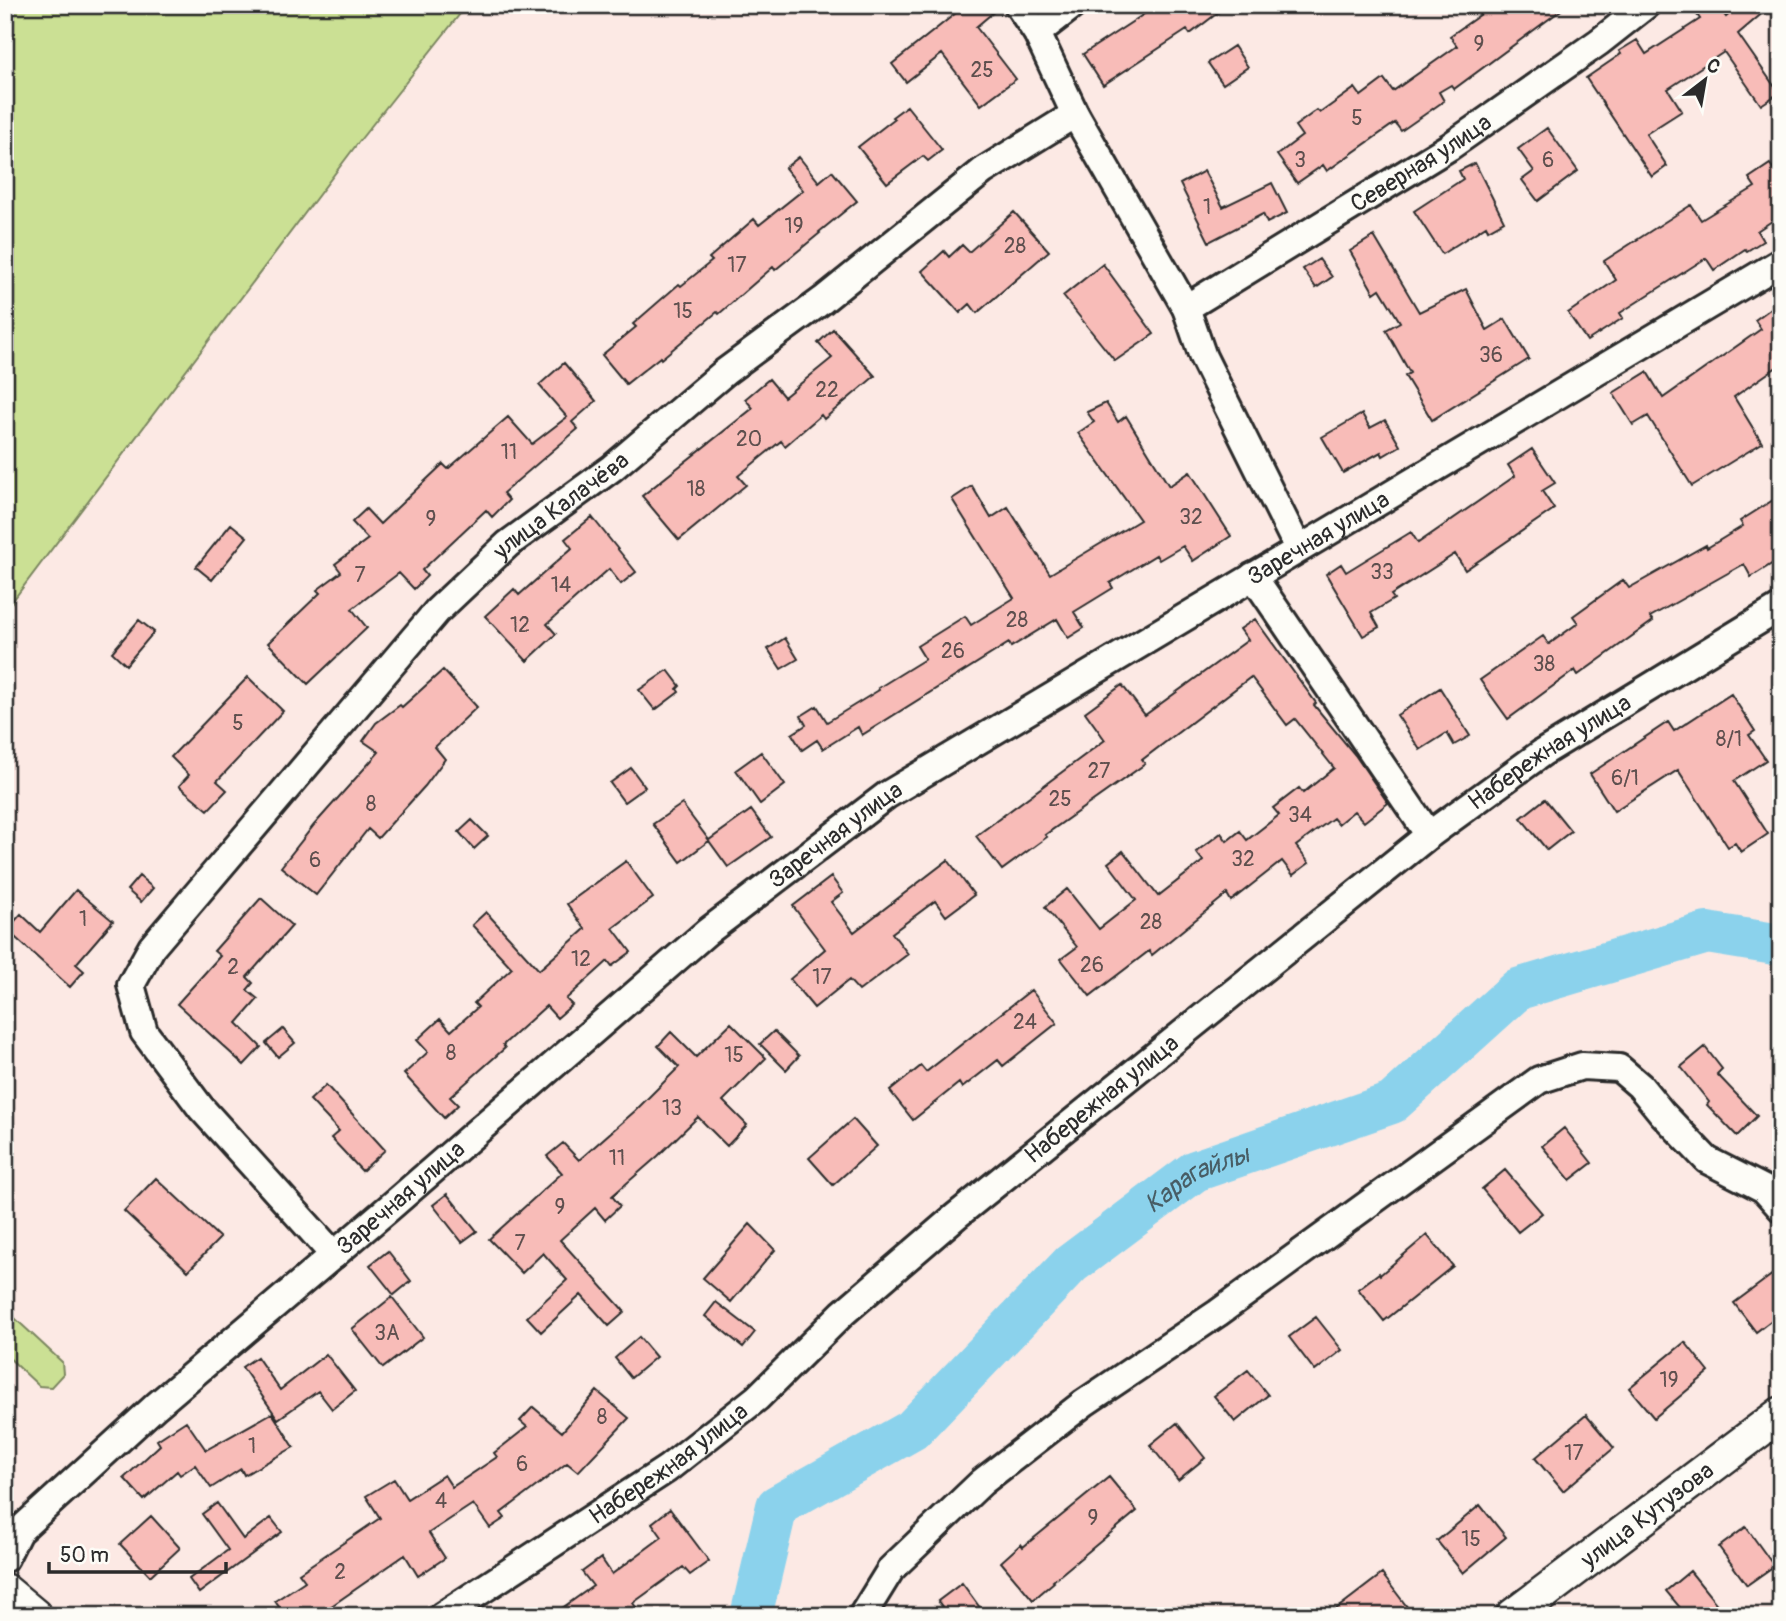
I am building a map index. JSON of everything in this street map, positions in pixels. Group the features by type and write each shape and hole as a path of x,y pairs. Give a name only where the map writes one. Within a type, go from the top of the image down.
{"main road":[{"name":"улица Кутузова","path":"1513,1616 1781,1413"},
{"path":"5,1591 36,1616"}],"street":[{"path":"1018,5 1037,33 1075,114 1186,308 1203,357 1298,548"},
{"path":"1037,33 1073,5"},
{"name":"Северная улица","path":"1186,308 1450,147 1599,42 1646,5"},
{"name":"улица Калачёва","path":"334,1255 201,1108 144,1032 131,985 152,947 437,611 508,544 612,468 725,372 823,300 983,171 1075,114"},
{"name":"Заречная улица","path":"5,1558 18,1532 156,1406 707,932 887,795 1781,262"},
{"path":"1253,576 1429,835"},
{"name":"Набережная улица","path":"442,1616 667,1469 757,1398 843,1312 956,1216 1429,835 1542,753 1781,607"},
{"path":"862,1616 891,1569 982,1482 1084,1403 1218,1313 1539,1080 1582,1066 1619,1068 1640,1086 1707,1160 1764,1189 1781,1208"}],"green space":[{"path":"5,5 467,5 357,144 5,611"},
{"path":"5,1309 62,1362 63,1374 51,1387 39,1386 5,1354"}],"building":[{"path":"966,5 1002,5 976,27 1016,79 981,105 942,54 906,82 892,64"},
{"path":"1158,5 1228,5 1190,34 1187,30 1103,85 1083,54"},
{"path":"1494,5 1568,5 1454,89 1451,85 1439,92 1444,101 1401,131 1395,123 1327,171 1323,165 1297,183 1277,155 1302,136 1295,126 1317,110 1320,113 1355,88 1361,96 1384,79 1393,91 1457,46 1450,36"},
{"path":"1690,5 1717,5 1726,17 1740,5 1772,5 1738,34 1779,93 1761,105 1724,52 1668,89 1682,111 1646,134 1667,166 1652,177 1586,78 1637,40 1646,54 1700,19"},
{"path":"1234,46 1248,67 1223,84 1208,63"},
{"path":"907,106 942,150 928,161 923,156 887,183 858,147"},
{"path":"1547,128 1578,171 1538,201 1522,180 1534,171 1518,149"},
{"path":"799,157 819,182 832,171 857,201 775,270 773,267 719,314 717,312 661,359 660,357 626,384 602,355 636,327 633,324 679,284 681,286 712,261 709,258 754,219 759,225 803,190 785,168"},
{"path":"1475,163 1504,221 1488,230 1486,226 1442,254 1414,211 1463,179 1459,171"},
{"path":"1770,164 1781,180 1781,215 1757,231 1763,241 1747,251 1745,249 1714,270 1706,258 1620,313 1623,318 1587,341 1568,313 1616,280 1604,261 1691,205 1701,220 1755,187 1749,178"},
{"path":"1204,171 1223,207 1272,183 1287,213 1267,223 1263,214 1209,242 1180,184"},
{"path":"1014,212 1049,251 977,313 970,304 960,313 922,271 944,251 949,257 962,245 969,252"},
{"path":"1374,236 1419,312 1466,289 1487,330 1505,319 1529,359 1432,420 1405,376 1410,373 1386,330 1400,322 1380,289 1374,293 1350,251"},
{"path":"1319,259 1332,277 1316,288 1303,269"},
{"path":"1103,264 1154,334 1115,361 1063,296"},
{"path":"1781,301 1781,364 1734,397 1762,443 1692,486 1648,416 1633,425 1613,393 1647,372 1663,398 1761,329 1755,320"},
{"path":"833,329 875,376 824,419 821,415 785,446 781,441 738,476 746,485 679,540 642,496 753,408 745,399 769,379 784,397 832,358 818,343"},
{"path":"564,363 596,401 572,422 578,429 503,493 509,500 492,517 486,510 422,570 427,576 414,589 399,573 352,609 367,628 308,684 268,643 320,593 317,590 341,572 335,564 368,539 352,522 366,509 380,524 443,464 448,469 508,417 532,444 567,417 539,385"},
{"path":"1106,403 1118,422 1126,416 1169,486 1190,472 1231,536 1193,561 1183,546 1159,560 1156,555 1110,583 1113,588 1074,612 1084,628 1068,638 1057,619 1011,647 1009,643 862,735 858,727 823,749 817,740 802,750 792,734 806,725 801,716 817,706 827,722 925,659 917,646 965,616 971,625 1014,598 952,499 972,486 991,518 1008,507 1050,574 1140,520 1078,433 1094,422 1087,412"},
{"path":"1362,414 1370,428 1385,420 1400,446 1383,456 1381,452 1343,473 1322,437"},
{"path":"1532,449 1555,483 1542,491 1554,509 1465,570 1455,554 1391,595 1394,599 1371,613 1379,627 1363,636 1326,574 1341,564 1346,572 1411,532 1418,543 1515,476 1508,465"},
{"path":"1781,495 1781,558 1751,577 1744,564 1650,617 1653,621 1578,675 1575,670 1508,719 1480,680 1543,636 1549,644 1578,623 1573,616 1623,580 1629,588 1706,545 1707,548 1743,526 1740,521"},
{"path":"592,517 636,572 621,584 609,569 547,624 556,634 527,661 485,616 514,589 519,595 572,548 565,539"},
{"path":"231,524 247,537 212,580 196,567"},
{"path":"1255,619 1316,703 1314,705 1355,755 1388,803 1364,822 1354,811 1338,824 1333,818 1296,846 1309,863 1293,875 1282,861 1231,901 1227,894 1152,955 1149,951 1090,996 1061,959 1077,947 1045,907 1067,889 1099,929 1136,900 1108,863 1123,851 1158,896 1203,861 1196,852 1221,833 1227,841 1240,831 1247,840 1279,815 1273,808 1299,788 1303,793 1334,768 1295,719 1287,725 1251,677 1142,760 1145,764 1045,835 1047,837 1002,870 976,836 1105,740 1085,712 1122,685 1145,715 1248,640 1240,629"},
{"path":"139,620 154,632 126,665 112,652"},
{"path":"785,638 798,659 781,669 768,649"},
{"path":"443,670 477,707 435,747 445,759 425,786 378,838 368,829 316,895 281,867 314,825 379,752 363,741 376,723 400,705 402,707"},
{"path":"668,670 680,686 677,689 679,692 655,710 639,690"},
{"path":"248,677 283,711 217,781 227,790 208,810 179,786 189,775 171,757"},
{"path":"1440,688 1470,736 1454,745 1447,733 1420,750 1397,715"},
{"path":"1731,694 1755,731 1749,735 1766,760 1734,781 1768,834 1741,852 1735,843 1728,847 1678,770 1614,811 1590,774 1668,722 1674,731"},
{"path":"761,752 785,785 760,804 736,770"},
{"path":"631,768 645,787 624,802 610,783"},
{"path":"1545,799 1571,831 1547,850 1521,818"},
{"path":"682,804 709,840 751,810 771,837 728,867 709,841 681,862 653,824"},
{"path":"472,820 488,836 474,849 459,832"},
{"path":"948,860 974,895 946,916 935,901 892,933 908,954 859,991 849,980 814,1008 790,979 825,949 793,906 831,877 843,893 831,902 854,932"},
{"path":"626,861 653,898 613,928 631,952 612,966 608,961 566,999 572,1005 557,1018 546,1006 503,1045 505,1048 450,1097 458,1105 444,1118 404,1074 428,1052 417,1040 440,1019 451,1031 478,1007 474,1003 512,968 472,925 486,912 539,970 585,929 567,904"},
{"path":"139,876 153,888 141,902 127,890"},
{"path":"76,890 113,921 76,964 84,971 70,987 7,930 21,914 40,932"},
{"path":"261,898 292,926 247,977 253,983 247,990 258,999 237,1023 261,1047 244,1065 177,1004 220,956 214,951"},
{"path":"1031,990 1057,1023 1003,1066 998,1060 962,1088 959,1083 913,1120 890,1091 921,1066 926,1072"},
{"path":"731,1023 766,1058 723,1101 747,1125 727,1146 698,1117 612,1196 620,1206 605,1220 595,1208 560,1240 625,1312 609,1326 581,1295 541,1332 527,1317 567,1280 543,1253 522,1273 489,1239 562,1173 547,1156 563,1143 579,1160 635,1111 679,1067 658,1046 671,1032 696,1057"},
{"path":"283,1029 295,1043 278,1057 266,1043"},
{"path":"774,1031 799,1056 786,1070 760,1044"},
{"path":"1705,1047 1722,1069 1717,1074 1757,1116 1737,1136 1707,1105 1709,1102 1681,1067"},
{"path":"326,1085 385,1150 362,1171 331,1138 339,1131 310,1100"},
{"path":"853,1119 877,1146 833,1185 809,1158"},
{"path":"1564,1128 1592,1163 1570,1180 1542,1146"},
{"path":"1505,1170 1542,1213 1518,1232 1482,1189"},
{"path":"156,1178 220,1238 188,1271 124,1211"},
{"path":"447,1194 477,1231 462,1242 433,1205"},
{"path":"750,1224 775,1250 731,1302 703,1278"},
{"path":"1427,1235 1453,1266 1384,1321 1358,1289 1379,1273 1380,1275"},
{"path":"388,1251 411,1281 394,1295 370,1265"},
{"path":"1781,1268 1781,1313 1756,1332 1734,1303"},
{"path":"392,1297 423,1337 383,1368 352,1329"},
{"path":"716,1302 755,1332 743,1347 705,1316"},
{"path":"1316,1317 1342,1350 1315,1371 1289,1337"},
{"path":"639,1337 656,1357 631,1378 615,1358"},
{"path":"1685,1342 1709,1372 1654,1418 1629,1388"},
{"path":"326,1354 355,1391 332,1409 318,1391 278,1419 242,1367 257,1357 280,1390"},
{"path":"1248,1370 1268,1395 1235,1422 1214,1396"},
{"path":"597,1391 629,1418 578,1472 567,1463 501,1513 505,1518 490,1528 473,1504 429,1533 445,1558 418,1576 405,1555 317,1616 285,1616 275,1601 305,1581 299,1573 380,1518 366,1496 394,1479 407,1499 444,1475 452,1487 497,1457 494,1453 527,1427 520,1421 533,1407 562,1432"},
{"path":"272,1413 294,1447 244,1475 241,1469 211,1488 195,1465 180,1475 177,1471 144,1500 124,1478 160,1445 157,1440 186,1421 206,1450"},
{"path":"1586,1415 1614,1448 1563,1491 1535,1458"},
{"path":"1177,1423 1205,1458 1178,1480 1150,1445"},
{"path":"1109,1477 1137,1511 1033,1600 1001,1562"},
{"path":"217,1503 243,1539 271,1518 282,1532 199,1593 189,1579 228,1550 202,1514"},
{"path":"1480,1505 1506,1537 1463,1573 1437,1541"},
{"path":"670,1509 709,1561 690,1575 683,1567 633,1603 642,1616 551,1616 593,1586 582,1572 601,1558 612,1574 662,1537 652,1523"},
{"path":"151,1516 180,1548 150,1576 120,1544"},
{"path":"1746,1527 1774,1566 1747,1585 1719,1547"},
{"path":"1690,1571 1719,1607 1708,1616 1687,1616 1666,1591"},
{"path":"1382,1574 1414,1616 1327,1616"},
{"path":"962,1583 986,1616 949,1616 938,1601"}],"waterway":[{"name":"Карагайлы","path":"751,1616 777,1506 912,1430 1071,1264 1195,1171 1392,1103 1518,989 1707,933 1781,945"}]}
